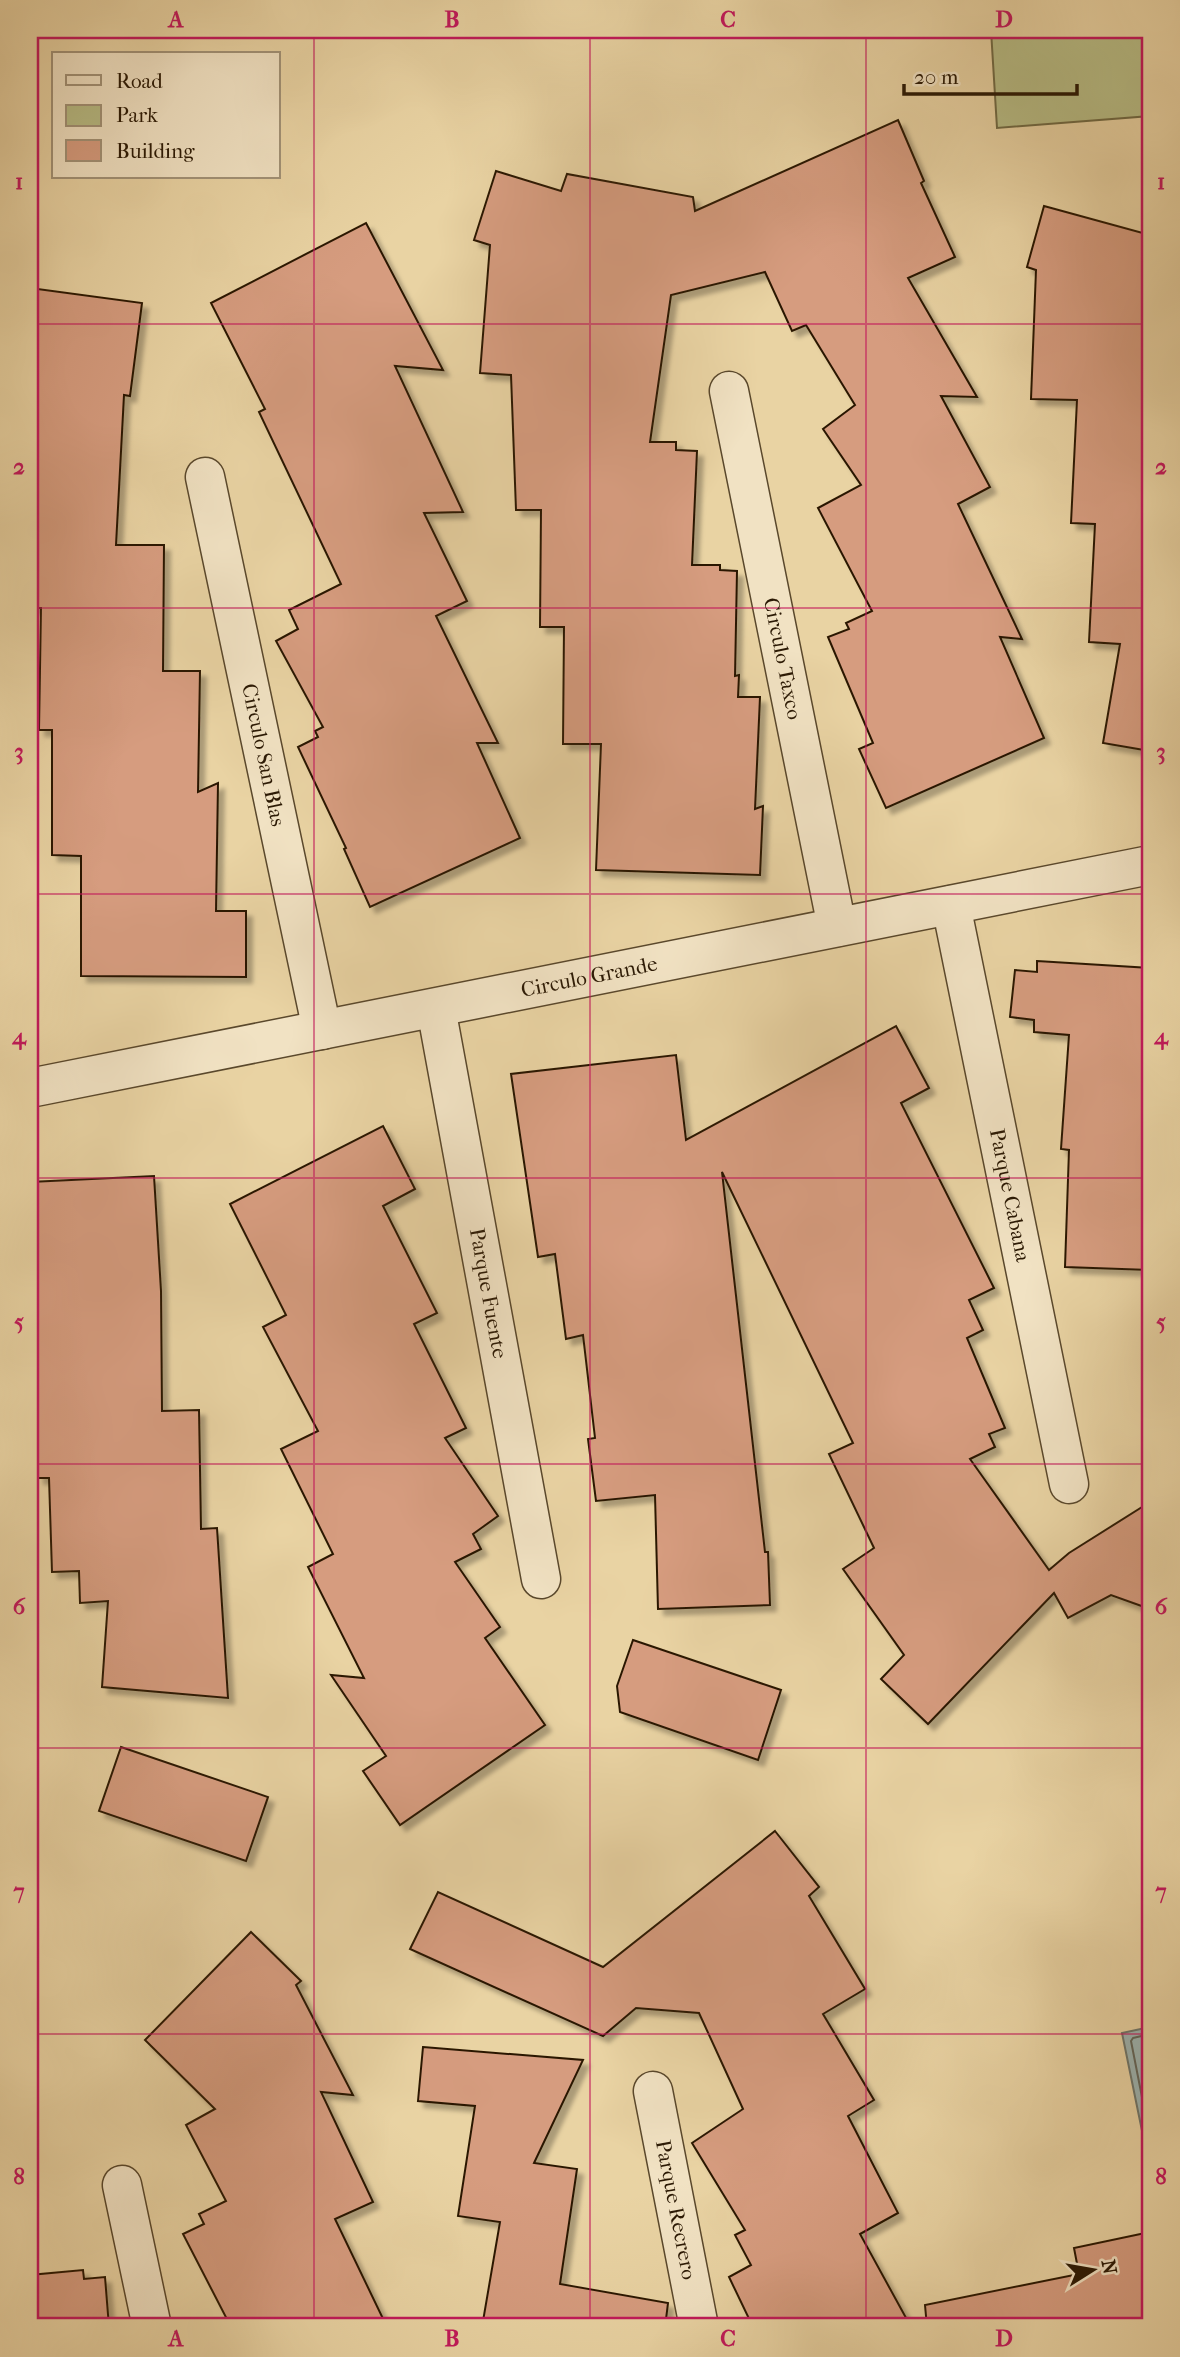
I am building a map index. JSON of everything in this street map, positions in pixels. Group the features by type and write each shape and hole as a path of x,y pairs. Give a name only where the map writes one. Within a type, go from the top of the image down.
{"street":[{"name":"Circulo Taxco","path":"729,391 837,928"},
{"name":"Circulo San Blas","path":"205,477 322,1030"},
{"name":"Circulo Grande","path":"30,1088 1150,865"},
{"name":"Parque Cabana","path":"951,905 1069,1484"},
{"name":"Parque Fuente","path":"436,1008 541,1579"},
{"name":"Parque Recrero","path":"653,2091 699,2327"},
{"path":"122,2185 152,2327"}],"green space":[{"path":"991,30 1150,30 1150,116 997,128"}],"water":[{"path":"1150,2027 1150,2165 1149,2165 1122,2033"}],"building":[{"path":"898,120 924,181 921,183 955,257 908,278 977,397 941,396 990,487 958,504 1022,639 1000,637 1044,738 886,808 859,749 873,743 828,637 849,629 846,623 872,611 818,508 861,485 823,429 855,405 806,325 792,331 765,272 671,295 650,442 676,442 676,450 697,451 692,565 720,565 720,570 737,571 735,676 739,675 738,697 760,697 755,809 763,806 760,875 596,870 601,744 563,744 564,627 540,627 541,510 516,510 511,375 480,373 490,245 474,240 496,171 561,191 567,174 693,197 695,211"},
{"path":"1044,206 1150,235 1150,751 1103,743 1120,644 1089,642 1095,524 1071,523 1077,400 1031,399 1036,270 1027,267"},
{"path":"366,223 443,370 395,366 463,512 424,513 467,601 436,616 498,743 477,743 520,838 370,907 344,849 346,848 298,747 318,737 315,731 323,727 276,641 298,629 289,610 341,584 259,412 265,409 211,303"},
{"path":"30,288 142,303 130,396 124,395 116,545 164,545 163,671 200,671 198,792 218,783 216,911 246,911 246,977 81,976 81,856 52,855 52,730 39,730 41,608 30,608"},
{"path":"1037,961 1150,968 1150,1270 1065,1267 1069,1150 1061,1149 1069,1035 1034,1032 1034,1020 1010,1017 1015,970 1037,972"},
{"path":"896,1026 929,1088 901,1103 994,1288 969,1300 983,1330 967,1338 1005,1428 989,1434 995,1447 970,1459 1049,1570 1069,1553 1150,1502 1150,1609 1111,1595 1068,1618 1054,1593 928,1724 881,1679 904,1655 843,1569 874,1548 829,1454 853,1443 722,1172 765,1552 768,1552 770,1605 658,1609 655,1495 596,1501 588,1439 595,1438 583,1335 566,1339 555,1254 538,1257 511,1074 676,1055 686,1140"},
{"path":"383,1126 415,1189 383,1206 437,1313 414,1324 466,1428 445,1438 498,1516 473,1534 481,1549 455,1562 500,1627 485,1638 545,1725 400,1825 363,1771 386,1756 331,1675 364,1678 308,1567 333,1554 281,1449 318,1431 263,1327 286,1315 230,1204"},
{"path":"154,1176 161,1291 162,1411 199,1410 201,1529 217,1528 228,1698 102,1687 108,1601 80,1603 79,1571 52,1572 49,1478 38,1478 34,1356 31,1356 30,1182"},
{"path":"633,1640 781,1690 758,1760 620,1712 617,1686"},
{"path":"121,1747 268,1797 246,1861 99,1811"},
{"path":"775,1831 819,1887 809,1896 865,1989 823,2014 874,2100 848,2116 898,2213 860,2234 911,2327 753,2327 729,2277 751,2265 735,2235 745,2230 692,2143 743,2109 699,2013 636,2008 603,2036 410,1949 438,1892 603,1967"},
{"path":"251,1932 301,1981 296,1985 353,2095 321,2092 373,2202 335,2219 387,2327 231,2327 183,2234 204,2224 199,2214 226,2201 186,2125 215,2109 145,2040"},
{"path":"423,2047 583,2060 534,2163 577,2169 560,2284 668,2303 665,2327 482,2327 500,2222 458,2216 475,2106 418,2101"},
{"path":"1150,2232 1150,2327 927,2327 925,2305 1079,2274 1074,2248"},
{"path":"83,2270 84,2279 105,2277 109,2327 30,2327 30,2275"}]}
